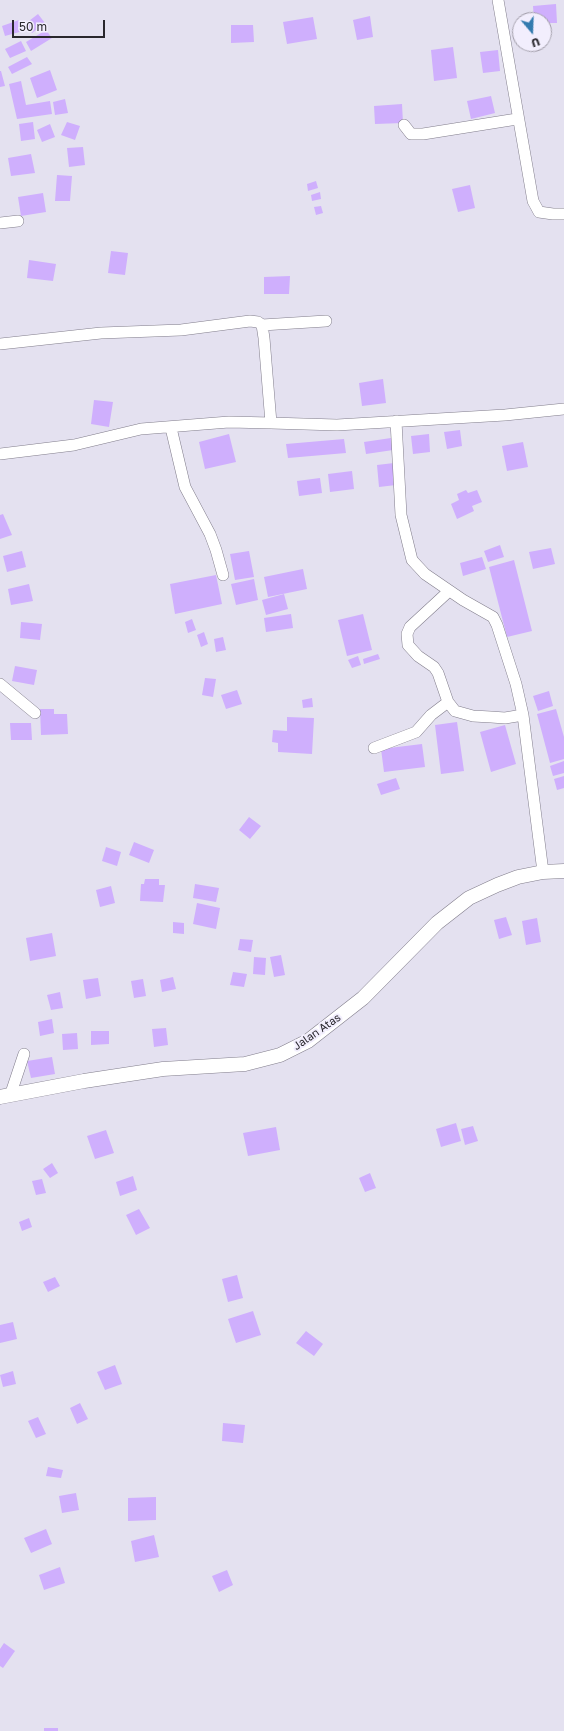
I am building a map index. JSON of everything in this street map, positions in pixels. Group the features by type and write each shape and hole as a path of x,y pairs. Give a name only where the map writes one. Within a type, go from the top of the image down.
{"street":[{"path":"498,0 517,119 533,201 539,212 564,214"},
{"path":"404,125 411,134 423,134 517,119"},
{"path":"0,223 18,221"},
{"path":"0,344 101,333 181,330 250,321 258,322 262,325 326,321"},
{"path":"262,325 267,361 271,423"},
{"path":"0,454 74,445 141,429 171,428 229,422 337,425 505,415 564,408"},
{"path":"396,421 401,515 412,560 425,574 449,591 493,617 497,625 514,678 523,715 543,872"},
{"path":"171,428 185,487 210,534 223,575"},
{"path":"449,591 410,627 407,639 408,645 413,651 430,664 438,674 448,702 454,711 468,715 505,718 523,715"},
{"path":"0,684 35,713"},
{"path":"374,748 416,732 431,715 448,702"},
{"name":"Jalan Atas","path":"5,1096 141,1072 188,1067 245,1064 268,1059 296,1049 363,998 382,981 411,948 456,907 469,898 518,877 543,872 564,871"},
{"path":"5,1096 24,1054"}],"building":[{"path":"556,4 557,23 552,23 552,12 533,12 533,6"},
{"path":"38,14 45,23 32,33 25,24"},
{"path":"370,16 373,37 357,40 353,20"},
{"path":"313,17 317,39 287,44 283,22"},
{"path":"19,20 23,31 5,36 2,26"},
{"path":"231,25 253,25 254,42 231,43"},
{"path":"46,30 52,38 31,51 26,42"},
{"path":"21,41 26,51 10,58 5,49"},
{"path":"453,47 457,78 434,81 431,50"},
{"path":"498,50 500,71 483,73 480,52"},
{"path":"27,57 32,64 12,74 8,67"},
{"path":"50,70 57,90 37,98 30,78"},
{"path":"0,71 5,86 0,87"},
{"path":"21,81 26,105 50,101 52,114 17,119 9,84"},
{"path":"491,96 495,113 471,119 467,101"},
{"path":"65,99 68,113 55,115 53,102"},
{"path":"402,104 403,123 375,124 374,106"},
{"path":"33,122 35,139 21,141 19,124"},
{"path":"67,122 80,126 75,140 61,135"},
{"path":"50,124 55,137 42,142 37,130"},
{"path":"83,147 85,165 69,167 67,148"},
{"path":"31,154 35,173 11,176 8,158"},
{"path":"57,175 72,176 70,201 55,201"},
{"path":"316,181 318,188 308,191 307,184"},
{"path":"470,185 475,208 458,212 452,189"},
{"path":"320,192 321,199 312,201 311,195"},
{"path":"43,193 46,212 21,216 18,197"},
{"path":"321,206 323,213 316,215 314,207"},
{"path":"111,251 128,253 125,275 108,273"},
{"path":"29,260 56,264 53,281 27,278"},
{"path":"290,276 289,294 264,294 264,277"},
{"path":"383,379 386,403 362,406 359,383"},
{"path":"94,400 113,402 109,427 91,424"},
{"path":"460,430 462,446 447,449 444,432"},
{"path":"229,434 236,462 205,469 199,442"},
{"path":"429,434 430,452 413,454 411,436"},
{"path":"391,438 393,450 366,454 364,442"},
{"path":"344,439 346,453 288,458 286,444"},
{"path":"523,442 528,467 507,471 502,446"},
{"path":"394,463 396,485 379,487 377,465"},
{"path":"352,471 354,489 330,492 328,474"},
{"path":"320,478 322,493 299,496 297,481"},
{"path":"466,490 468,493 477,490 482,502 472,506 474,511 457,519 451,504 459,500 457,494"},
{"path":"3,514 12,535 0,539 0,515"},
{"path":"500,545 504,557 488,562 484,551"},
{"path":"551,548 555,564 533,569 529,552"},
{"path":"22,551 26,567 7,572 3,556"},
{"path":"249,551 254,577 235,580 230,554"},
{"path":"482,557 486,569 463,576 460,563"},
{"path":"514,560 532,631 507,637 489,567"},
{"path":"303,569 307,589 268,597 264,577"},
{"path":"216,575 222,604 175,614 170,584"},
{"path":"254,579 258,600 236,605 231,584"},
{"path":"29,584 33,601 11,605 8,589"},
{"path":"284,594 288,609 266,615 262,600"},
{"path":"291,614 293,628 266,632 264,618"},
{"path":"363,614 372,650 347,656 338,620"},
{"path":"192,619 196,630 188,633 185,622"},
{"path":"21,622 42,624 40,640 20,638"},
{"path":"204,632 208,644 201,647 197,635"},
{"path":"223,637 226,650 216,652 214,639"},
{"path":"378,654 380,659 364,664 363,659"},
{"path":"358,656 361,665 352,668 348,660"},
{"path":"15,666 37,670 34,685 12,681"},
{"path":"205,678 216,679 213,697 202,695"},
{"path":"237,690 242,704 226,709 221,695"},
{"path":"549,691 553,706 538,711 533,696"},
{"path":"312,698 313,707 303,708 302,700"},
{"path":"40,709 54,709 54,714 67,714 68,734 41,735"},
{"path":"556,709 564,737 564,759 550,763 537,714"},
{"path":"287,717 314,718 312,754 278,752 278,743 272,742 273,730 287,731"},
{"path":"457,722 464,771 441,774 435,725"},
{"path":"10,723 31,723 32,740 11,740"},
{"path":"505,725 516,764 491,772 480,732"},
{"path":"422,744 425,767 384,772 381,749"},
{"path":"564,761 564,773 553,776 550,766"},
{"path":"564,776 564,788 557,790 554,779"},
{"path":"396,778 400,789 381,795 377,784"},
{"path":"249,817 261,826 250,839 239,830"},
{"path":"134,842 154,850 149,863 129,855"},
{"path":"106,847 121,852 117,866 102,861"},
{"path":"145,879 159,879 159,885 165,885 163,902 140,901 141,884 144,884"},
{"path":"195,884 219,888 216,902 193,898"},
{"path":"111,886 115,903 100,907 96,890"},
{"path":"197,903 220,908 216,929 193,924"},
{"path":"506,917 512,935 499,939 494,920"},
{"path":"537,918 541,942 526,945 522,921"},
{"path":"173,922 184,923 184,934 173,933"},
{"path":"52,933 56,956 30,961 26,938"},
{"path":"240,939 253,940 251,952 238,950"},
{"path":"281,955 285,975 274,977 270,957"},
{"path":"254,957 266,958 265,975 253,974"},
{"path":"233,972 247,974 244,987 230,985"},
{"path":"173,977 176,989 162,992 160,980"},
{"path":"98,978 101,996 86,999 83,980"},
{"path":"143,979 146,996 134,998 131,981"},
{"path":"60,992 63,1008 51,1010 47,995"},
{"path":"52,1019 54,1033 40,1036 38,1022"},
{"path":"166,1028 168,1045 154,1047 152,1029"},
{"path":"91,1031 109,1031 109,1044 91,1045"},
{"path":"77,1033 78,1049 63,1050 62,1034"},
{"path":"52,1057 55,1074 31,1078 27,1061"},
{"path":"456,1123 461,1141 441,1147 436,1129"},
{"path":"473,1126 478,1141 465,1145 461,1129"},
{"path":"276,1127 280,1150 248,1156 243,1133"},
{"path":"106,1130 114,1153 95,1159 87,1136"},
{"path":"52,1163 58,1173 50,1178 43,1169"},
{"path":"370,1173 376,1188 365,1192 359,1178"},
{"path":"133,1176 137,1190 120,1196 116,1182"},
{"path":"42,1179 46,1193 36,1195 32,1181"},
{"path":"139,1209 150,1228 136,1235 126,1215"},
{"path":"29,1218 32,1227 22,1231 19,1222"},
{"path":"237,1275 243,1298 228,1302 222,1279"},
{"path":"55,1277 60,1286 48,1292 43,1282"},
{"path":"253,1311 261,1335 236,1343 228,1319"},
{"path":"13,1322 17,1339 0,1343 0,1325"},
{"path":"306,1331 323,1344 314,1356 296,1343"},
{"path":"115,1365 122,1384 105,1390 97,1372"},
{"path":"13,1371 16,1384 3,1387 0,1375"},
{"path":"80,1403 88,1419 77,1424 70,1408"},
{"path":"38,1417 46,1434 36,1438 28,1421"},
{"path":"223,1423 245,1425 243,1443 222,1441"},
{"path":"48,1467 63,1470 61,1478 46,1476"},
{"path":"76,1493 79,1510 62,1513 59,1496"},
{"path":"156,1497 156,1520 128,1521 128,1498"},
{"path":"46,1529 52,1544 31,1553 24,1538"},
{"path":"154,1535 159,1557 135,1562 131,1541"},
{"path":"60,1567 65,1583 44,1590 39,1575"},
{"path":"227,1570 233,1585 219,1592 212,1576"},
{"path":"4,1643 15,1651 3,1668 0,1666 0,1649"},
{"path":"44,1728 58,1728 58,1731 44,1731"}]}
